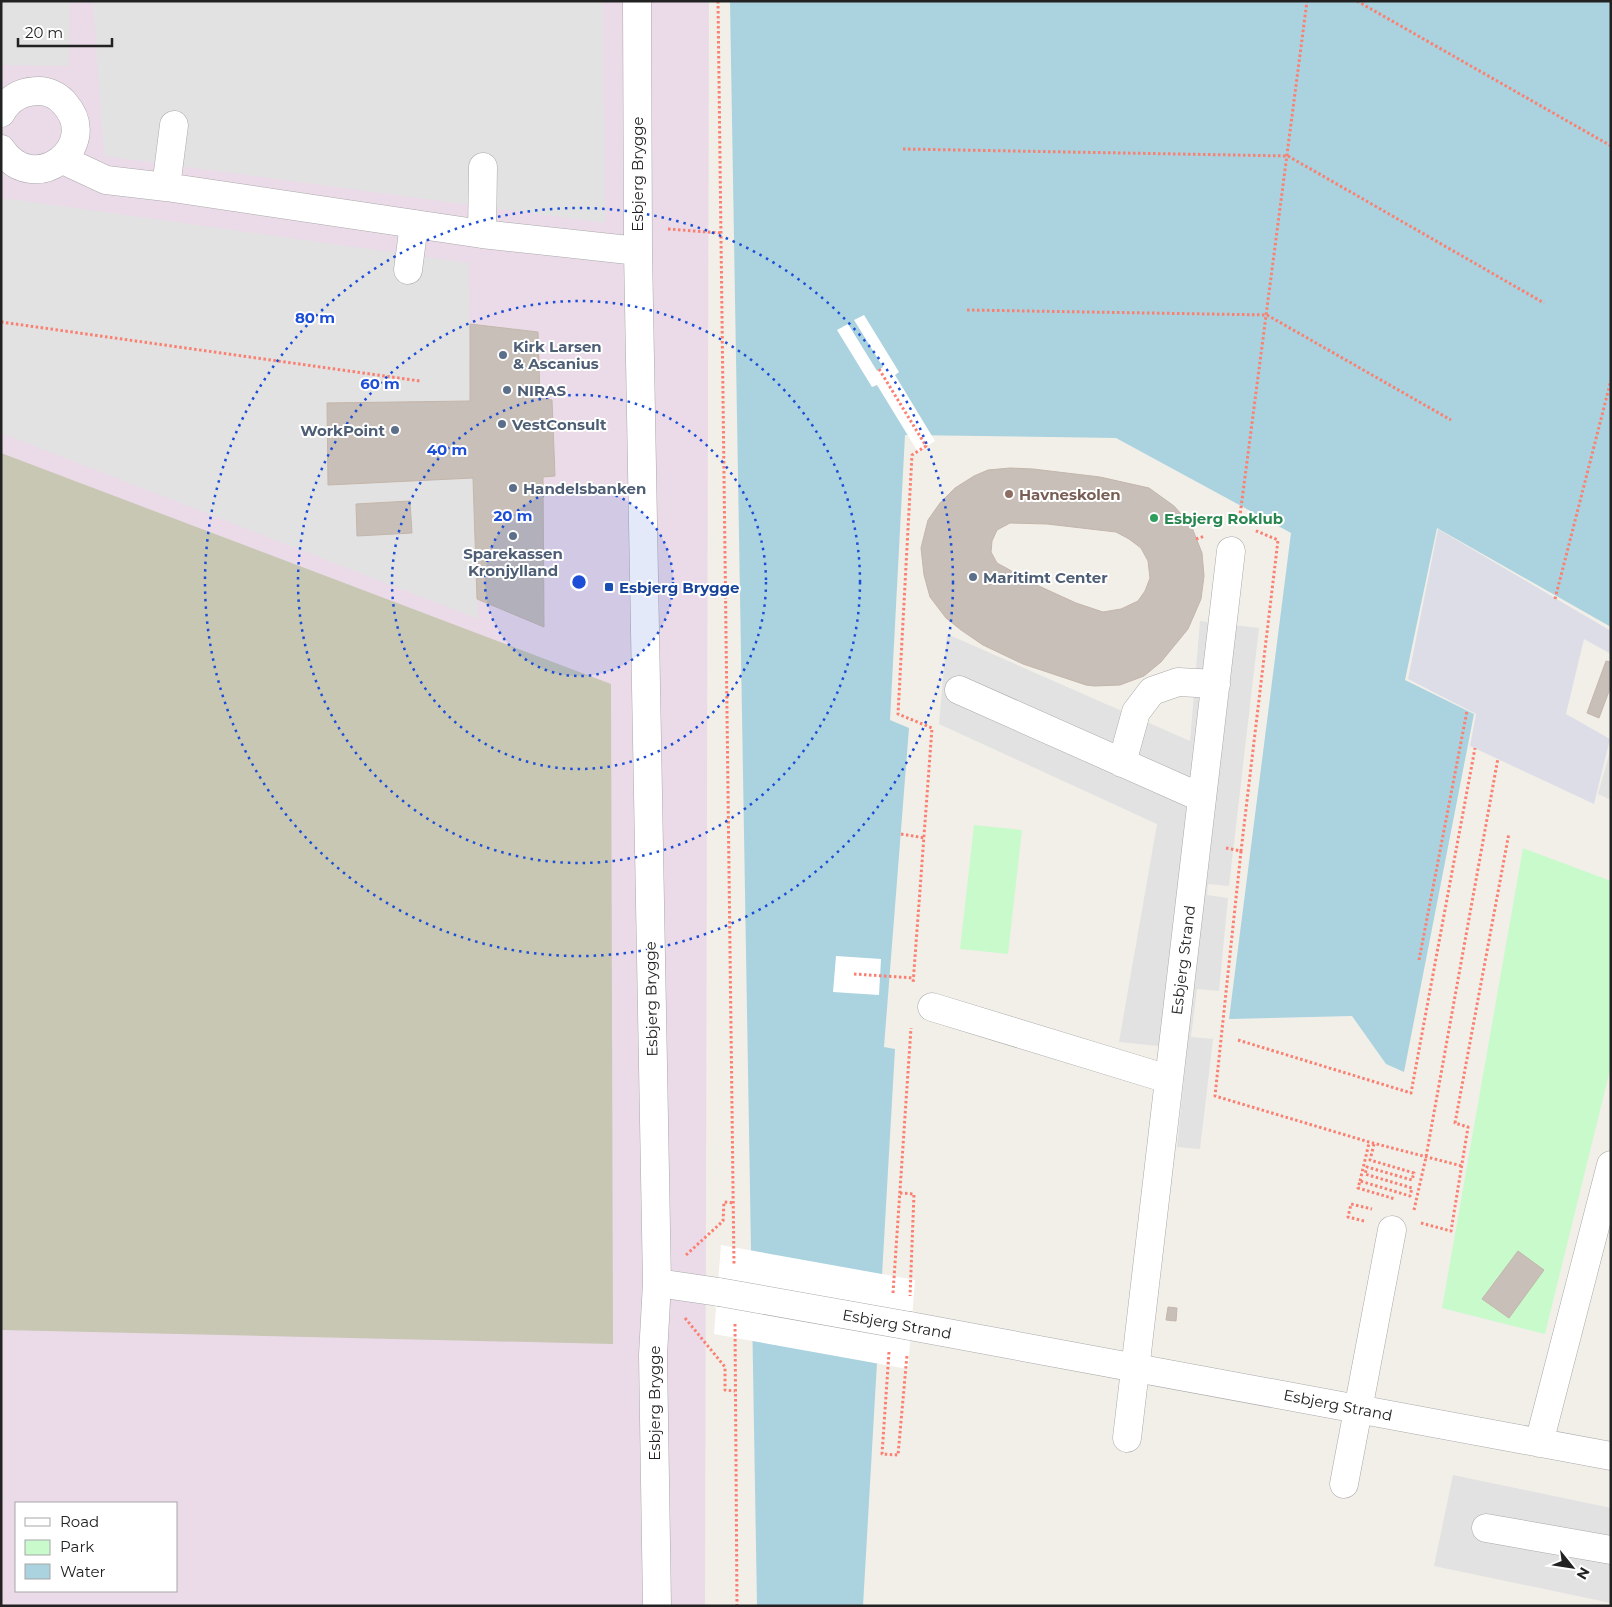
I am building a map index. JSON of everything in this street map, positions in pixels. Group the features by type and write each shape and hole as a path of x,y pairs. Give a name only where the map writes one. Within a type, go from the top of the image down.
{"street":[{"name":"Esbjerg Brygge","path":"637,1 638,238 657,1283 653,1355 657,1606"},
{"path":"1,112 6,104 16,96 29,91 47,92 64,102 72,112 76,131 71,149 63,160 42,170 19,166 9,159 1,148"},
{"path":"166,187 174,125"},
{"path":"63,160 106,180 166,187 482,234 638,238"},
{"path":"482,234 483,166"},
{"path":"408,270 414,224"},
{"name":"Esbjerg Strand","path":"1127,1438 1231,551"},
{"path":"1122,763 1136,712 1152,691 1178,682 1216,684"},
{"path":"959,690 1202,798"},
{"path":"922,997 1168,1079"},
{"path":"1539,1443 1611,1166"},
{"path":"1344,1484 1394,1220"},
{"name":"Esbjerg Strand","path":"657,1283 727,1282 910,1326 1611,1456"},
{"path":"1486,1528 1611,1550"}],"path":[{"path":"718,1 734,1203 727,1282"},
{"path":"1307,1 1238,523 1278,540 1241,851 1215,1096 1374,1144 1462,1166"},
{"path":"1357,1 1611,146"},
{"path":"903,150 1288,156 1544,303"},
{"path":"638,238 721,233"},
{"path":"967,310 1266,315 1451,420"},
{"path":"1,322 420,381"},
{"path":"879,369 926,446 912,455 898,714 932,728 914,978 922,997"},
{"path":"1555,599 1611,380"},
{"path":"1419,960 1467,711"},
{"path":"1238,1040 1411,1092 1475,748"},
{"path":"1415,1207 1423,1175 1498,758"},
{"path":"1394,1220 1351,1204 1348,1217 1394,1220 1451,1231 1468,1127 1455,1123 1509,833"},
{"path":"901,834 924,838"},
{"path":"1197,844 1241,851"},
{"path":"854,974 914,978"},
{"path":"893,1299 911,1027"},
{"path":"1369,1142 1365,1174 1412,1188 1410,1196"},
{"path":"1374,1144 1370,1160 1423,1175"},
{"path":"1365,1167 1412,1180 1414,1173"},
{"path":"1365,1167 1358,1188 1400,1200"},
{"path":"1360,1181 1418,1198"},
{"path":"734,1203 724,1202 723,1221 657,1283 725,1367 724,1390 736,1391"},
{"path":"735,1322 737,1606"},
{"path":"882,1454 889,1348"}],"shaded area":[{"path":"1,1 709,1 705,1606 1,1606"},
{"path":"1,1 70,1 69,66 1,65"},
{"path":"93,1 603,1 605,223 104,156"},
{"path":"11,199 469,263 470,401 327,403 328,484 473,478 478,619 1,433 1,200"},
{"path":"1,453 611,684 613,1344 1,1330"},
{"path":"1438,529 1611,631 1611,654 1584,639 1566,714 1610,739 1594,804 1470,746 1476,714 1408,679"},
{"path":"1200,621 1259,628 1229,886 1208,884 1207,895 1228,898 1219,991 1197,989 1191,1037 1213,1039 1200,1149 1177,1147 1187,1049 1119,1042 1157,824 939,724 947,634 1190,741"},
{"path":"1611,748 1611,800 1598,794"},
{"path":"1453,1475 1611,1508 1611,1603 1434,1566"}],"green space":[{"path":"974,825 1022,830 1008,954 960,949"},
{"path":"1523,848 1611,881 1611,1066 1545,1334 1442,1308"}],"water":[{"path":"730,1 1611,1 1611,627 1437,528 1405,680 1474,714 1404,1072 1386,1064 1352,1016 1229,1019 1291,533 1116,438 905,435 890,720 909,728 884,1047 895,1049 863,1606 757,1606"}],"pier":[{"path":"864,315 899,372 895,375 935,441 918,452 877,385 872,387 837,330 848,324 877,371 883,367 854,320"},
{"path":"836,956 881,959 879,995 833,992"},
{"path":"721,1245 915,1280 908,1369 714,1334"}],"building":[{"path":"470,324 538,332 540,398 552,400 555,476 543,477 544,627 477,599 473,478 328,485 327,403 470,401"},
{"name":"Maritimt Center","path":"1010,468 1033,469 1100,477 1149,488 1174,506 1191,525 1202,553 1204,576 1201,599 1188,629 1161,662 1144,676 1120,685 1086,685 1023,664 983,645 946,618 930,597 924,575 921,548 928,520 940,503 955,488 988,470","holes":["1010,523 1047,524 1116,532 1141,548 1148,561 1150,578 1145,591 1138,601 1121,609 1103,612 1076,603 1041,587 997,563 991,552 992,541 997,530"]},
{"path":"410,501 412,533 357,536 356,504"},
{"path":"1606,661 1611,662 1611,686 1599,718 1587,713"},
{"path":"1518,1251 1544,1270 1509,1318 1482,1299"},
{"path":"1168,1307 1177,1308 1176,1321 1166,1320"}],"place":[{"name":"Kirk Larsen & Ascanius","path":"503,355"},
{"name":"NIRAS","path":"507,390"},
{"name":"VestConsult","path":"502,424"},
{"name":"WorkPoint","path":"395,430"},
{"name":"Handelsbanken","path":"513,488"},
{"name":"Havneskolen","path":"1009,494"},
{"name":"Esbjerg Roklub","path":"1154,518"},
{"name":"Sparekassen Kronjylland","path":"513,536"},
{"name":"Maritimt Center","path":"973,577"},
{"name":"Esbjerg Brygge","path":"609,587"}]}
